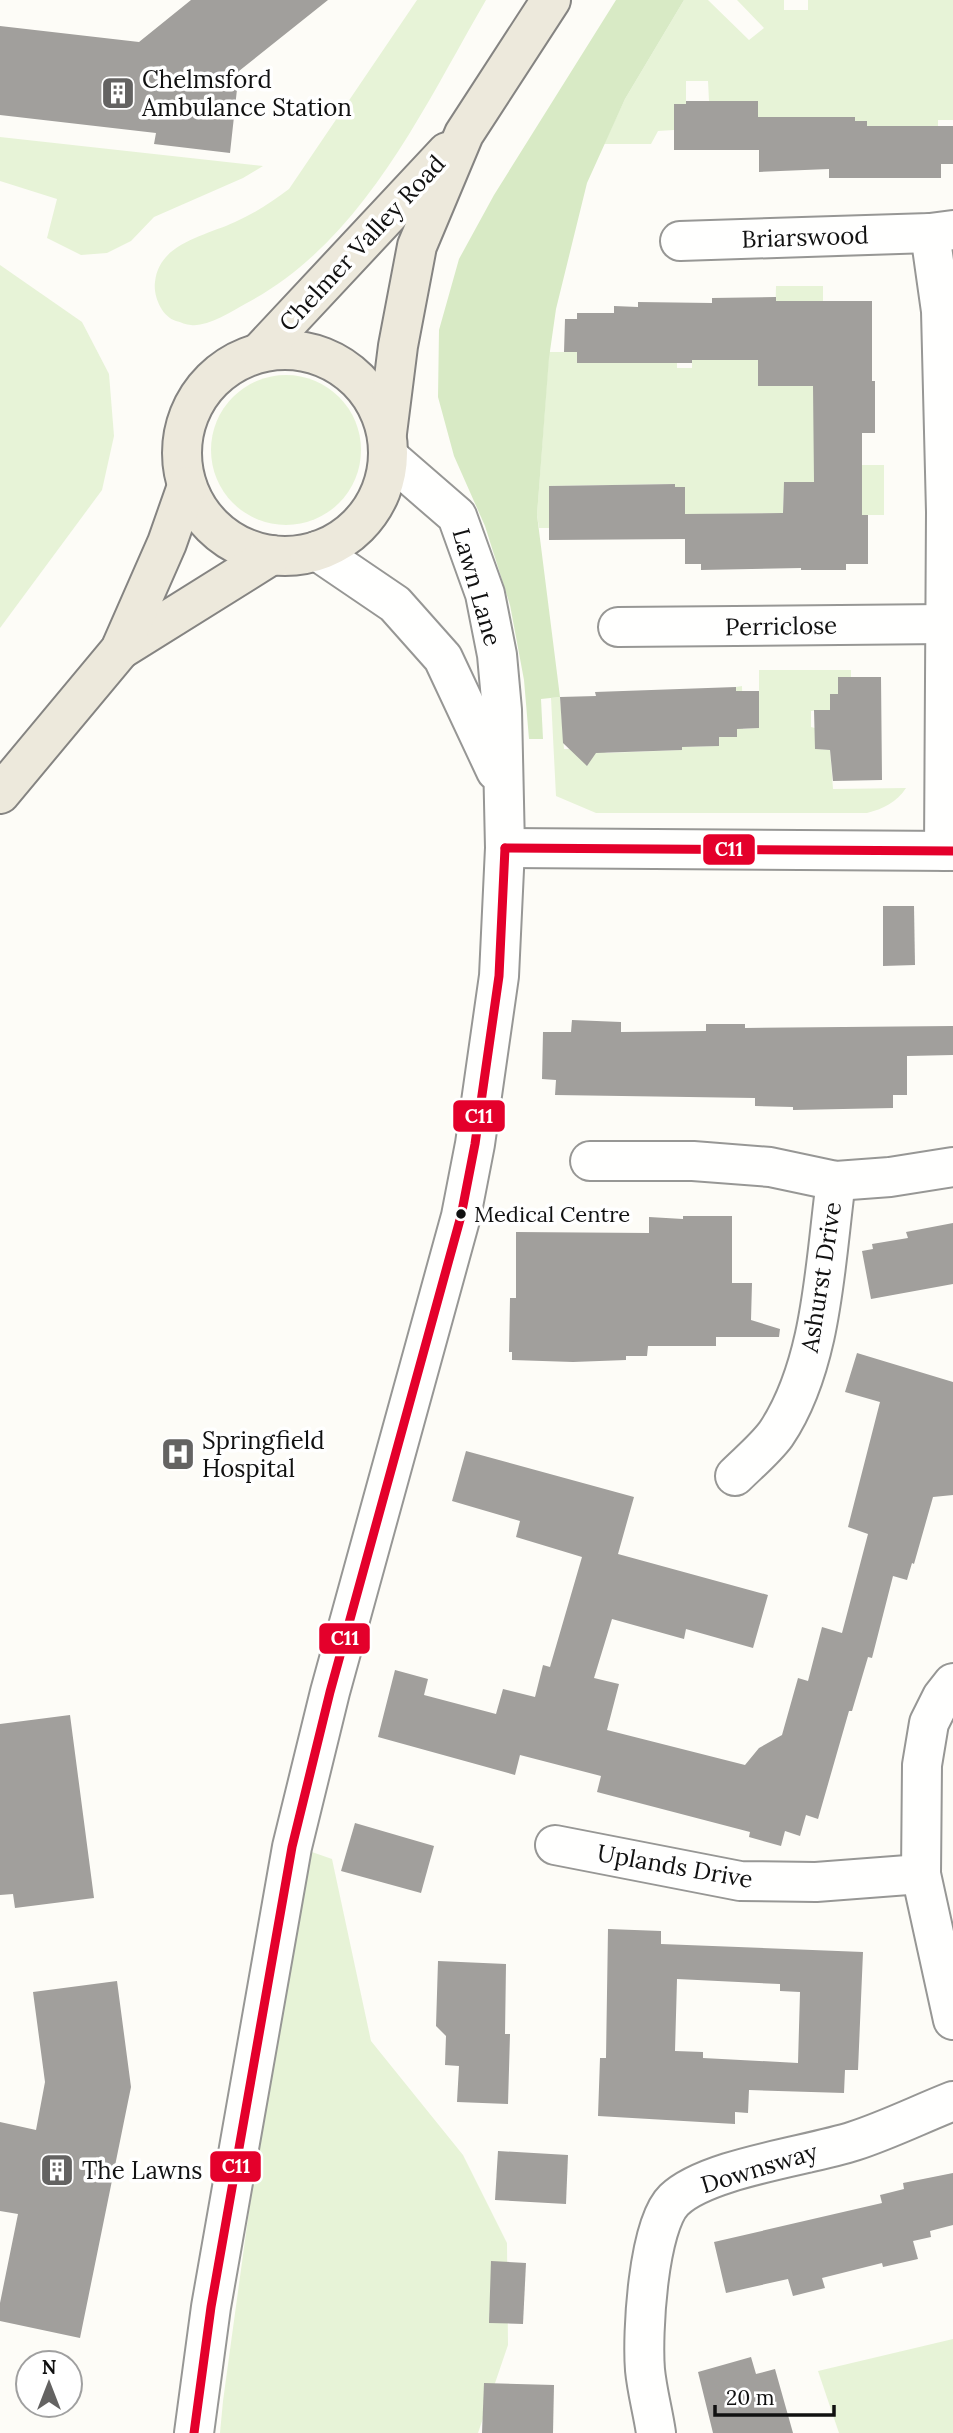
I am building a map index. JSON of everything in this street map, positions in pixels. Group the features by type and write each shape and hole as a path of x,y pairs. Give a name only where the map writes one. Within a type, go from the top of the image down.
{"main road":[{"name":"Chelmer Valley Road","path":"260,352 464,134 551,0"},
{"name":"Chelmer Valley Road","path":"388,445 398,346 417,246 464,134"},
{"path":"294,350 314,353 339,364 360,381 375,401 388,445 386,477 380,496 368,515 336,543 317,551 272,555 248,549 225,537 206,519 187,486 182,456 183,436 197,399 220,372 239,360 260,352 294,350"},
{"path":"0,794 120,650 167,543 187,486"},
{"path":"120,650 272,555"}],"street":[{"name":"Briarswood","path":"680,241 942,232 941,311 946,512 944,624 949,851"},
{"name":"Lawn Lane","path":"194,2433 211,2307 292,1847 330,1692 461,1216 475,1144 499,976 506,848 502,710 497,654 485,594 457,516 388,445"},
{"name":"Lawn Lane","path":"317,551 395,604 443,658 504,789"},
{"name":"Perriclose","path":"618,627 944,624"},
{"path":"506,848 949,851"},
{"name":"Ashurst Drive","path":"590,1161 693,1161 769,1167 836,1181 890,1177 953,1167"},
{"name":"Ashurst Drive","path":"735,1476 775,1434 800,1386 815,1338 836,1181"},
{"path":"953,1683 942,1697 929,1723 922,1765 921,1874 953,2020"},
{"name":"Uplands Drive","path":"555,1845 740,1881 816,1882 921,1874"},
{"name":"Downsway","path":"656,2433 645,2371 645,2325 653,2250 660,2225 673,2201 693,2186 733,2172 855,2141 953,2101"}],"green space":[{"path":"417,0 486,0 413,128 356,210 323,246 287,278 245,304 204,324 189,325 171,319 160,305 155,288 158,269 165,258 185,243 249,215 289,189"},
{"path":"616,0 684,0 625,99 587,183 556,309 549,358 537,515 560,697 541,699 543,739 529,739 524,680 510,605 485,526 454,456 438,397 439,330 459,259 494,195"},
{"path":"684,0 708,0 749,40 764,28 737,0 784,0 784,10 808,10 808,0 953,0 953,120 938,120 938,126 867,126 866,121 855,121 855,117 758,117 758,101 709,101 708,81 686,81 686,104 674,104 674,130 658,131 651,144 604,144 625,99"},
{"path":"0,137 263,166 243,178 154,217 131,241 107,253 81,255 47,238 57,199 0,181"},
{"path":"0,265 82,322 109,374 114,436 102,490 0,628"},
{"path":"776,286 823,286 823,301 820,301 862,468 862,465 884,465 884,515 796,515 796,482 784,483 783,513 701,514 685,517 685,487 675,487 674,484 549,486 549,528 539,528 537,515 549,352 577,352 578,363 677,360 677,368 692,368 692,360 753,360 775,331","holes":["758,369 790,386 759,386"]},
{"path":"286,375 315,381 339,397 355,421 361,450 355,479 339,503 315,519 286,525 257,519 233,503 217,479 211,450 217,421 233,397 257,381"},
{"path":"759,670 851,670 851,677 838,694 830,694 830,710 811,711 811,727 815,728 815,749 830,750 833,789 906,788 902,793 889,804 867,813 596,813 556,796 551,698 560,697 564,749 595,749 607,753 718,746 719,737 737,737 736,687 742,686 743,729 759,728"},
{"path":"309,1851 332,1859 371,2041 463,2155 507,2243 508,2345 478,2433 220,2433 276,2014"},
{"path":"953,2339 953,2433 839,2433 818,2371"}],"building":[{"name":"Chelmsford Ambulance Station","path":"191,0 328,0 239,71 230,153 154,144 156,133 0,115 0,26 139,42"},
{"path":"686,101 758,101 758,117 855,117 855,121 867,121 867,126 953,126 953,164 941,164 941,178 829,178 829,169 759,172 759,150 674,150 674,104 686,104"},
{"path":"776,297 776,301 872,301 875,433 862,433 862,515 868,515 868,564 846,564 846,570 701,570 701,564 685,564 685,539 549,540 549,486 675,484 675,487 685,487 685,514 783,513 784,482 814,482 813,386 758,386 758,360 577,363 577,352 564,352 565,319 577,319 577,313 614,313 614,306 638,307 638,302 712,303 712,298"},
{"path":"838,677 881,677 882,780 833,781 830,750 815,749 814,710 830,710 830,694 838,694"},
{"path":"736,687 736,691 759,691 759,728 737,729 737,737 719,737 719,746 596,753 587,766 563,743 560,697 596,696 595,692"},
{"path":"883,906 914,906 915,965 883,966"},
{"path":"572,1020 621,1022 621,1032 706,1031 706,1024 745,1024 745,1028 953,1026 953,1055 907,1056 907,1095 893,1095 893,1108 793,1110 793,1107 755,1106 755,1098 555,1095 556,1080 542,1079 543,1032 571,1032"},
{"path":"683,1216 732,1216 732,1283 752,1283 751,1320 780,1329 779,1337 716,1337 716,1346 648,1346 647,1356 626,1356 626,1360 512,1360 512,1352 509,1352 510,1298 516,1298 516,1232 649,1233 649,1217 683,1219"},
{"path":"953,1223 953,1284 871,1299 862,1251 873,1249 872,1244 908,1238 906,1232"},
{"path":"857,1353 953,1382 953,1495 933,1497 907,1580 893,1576 872,1658 868,1657 852,1711 849,1711 818,1819 806,1815 800,1836 785,1831 781,1846 749,1837 750,1832 597,1792 601,1776 520,1755 515,1775 378,1737 395,1670 428,1679 424,1695 496,1714 503,1689 535,1697 543,1665 550,1667 582,1557 516,1537 520,1521 452,1501 466,1451 634,1497 618,1554 768,1595 753,1648 686,1629 684,1639 612,1619 594,1678 619,1684 607,1730 745,1765 759,1748 782,1735 798,1678 808,1681 822,1627 842,1633 868,1534 848,1527 880,1402 845,1392"},
{"path":"70,1715 94,1898 15,1908 13,1894 0,1895 0,1724"},
{"path":"355,1823 434,1846 421,1893 341,1871"},
{"path":"608,1929 661,1931 661,1944 863,1952 858,2070 845,2070 844,2093 749,2090 748,2113 735,2112 735,2124 598,2116 600,2058 606,2058","holes":["677,1979 780,1984 780,1991 800,1992 798,2063 703,2058 703,2052 675,2051"]},
{"path":"438,1961 506,1964 505,2034 510,2034 508,2104 457,2102 459,2066 445,2065 446,2036 436,2026"},
{"name":"The Lawns","path":"117,1981 131,2087 80,2338 0,2321 0,2303 18,2214 0,2211 0,2122 36,2130 45,2082 33,1992"},
{"path":"498,2151 568,2155 566,2204 495,2200"},
{"path":"953,2173 953,2225 930,2231 931,2237 913,2241 918,2259 883,2267 882,2263 822,2278 825,2288 793,2296 788,2279 726,2293 714,2242 882,2203 880,2195 904,2189 903,2183"},
{"path":"491,2261 526,2263 523,2324 489,2323"},
{"path":"751,2357 756,2374 775,2369 793,2433 713,2433 698,2372"},
{"path":"484,2383 554,2385 553,2433 482,2433"}],"transit line":[{"name":"C11","path":"505,848 953,851"},
{"name":"C11","path":"194,2433 211,2307 292,1847 330,1692 461,1216 475,1144 499,976 505,848"}],"place":[{"name":"Chelmsford Ambulance Station","path":"118,93"},
{"name":"Medical Centre","path":"461,1214"},
{"name":"Springfield Hospital","path":"178,1454"},
{"name":"The Lawns","path":"57,2170"}]}
